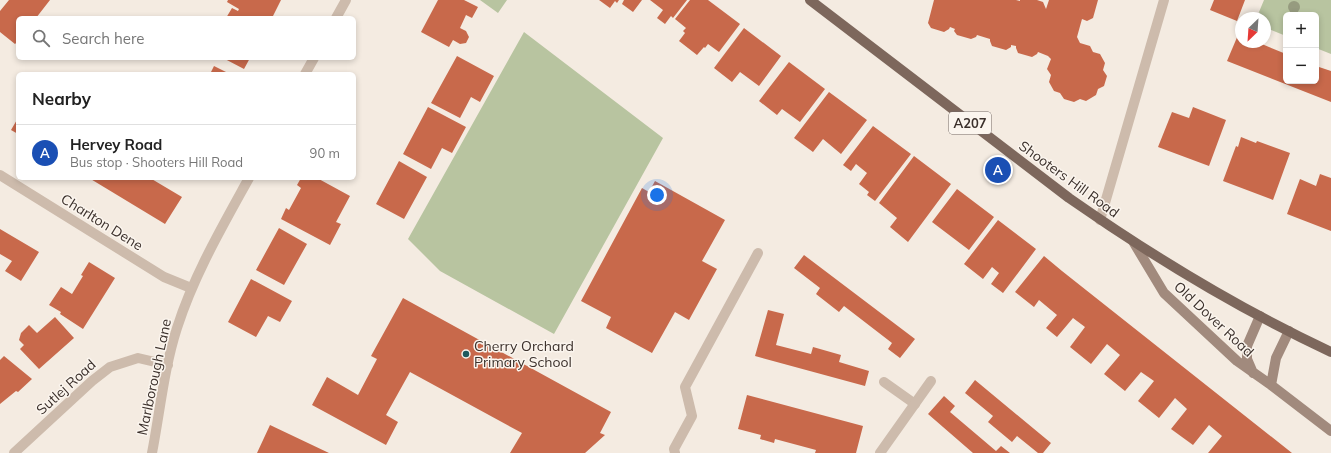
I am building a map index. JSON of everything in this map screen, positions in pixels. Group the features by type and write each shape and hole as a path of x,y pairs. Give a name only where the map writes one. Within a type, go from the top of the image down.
{"main road":[{"name":"Shooters Hill Road","path":"810,0 1069,198 1100,220 1214,291 1331,352"},
{"name":"Old Dover Road","path":"1134,242 1164,293 1237,361 1331,431"},
{"name":"Old Dover Road","path":"1253,372 1247,359 1248,346 1260,316"},
{"path":"1271,385 1276,358 1289,331"}],"street":[{"path":"337,16 346,0"},
{"path":"1100,220 1164,0"},
{"path":"306,72 313,60"},
{"name":"Charlton Dene","path":"0,175 164,277 191,288"},
{"name":"Marlborough Lane","path":"152,453 176,329 191,288 207,255 248,180"},
{"path":"675,453 674,449 692,416 685,387 758,254"},
{"name":"Sutlej Road","path":"14,453 92,381 110,367 138,358 168,365"},
{"path":"880,453 931,381"},
{"path":"884,382 915,404"}],"green space":[{"path":"480,0 507,0 498,13"},
{"path":"1264,0 1331,0 1331,54 1319,49 1319,12 1283,12 1283,35 1271,30 1271,12 1259,12"},
{"path":"524,32 663,138 554,334 440,271 408,239"}],"building":[{"path":"9,0 50,0 38,16 16,16 15,44 0,32 0,11"},
{"path":"228,0 281,0 273,16 227,16 232,8 238,11 239,9 227,2"},
{"path":"438,0 464,0 478,7 472,18 466,15 460,28 466,31 469,37 466,43 460,44 453,40 449,47 421,32"},
{"path":"599,0 619,0 617,3 615,1 610,8"},
{"path":"624,0 642,0 633,12 622,4"},
{"path":"650,0 687,0 673,18 671,16 665,24 657,18 663,10"},
{"path":"690,0 708,0 740,24 719,52 708,44 697,55 679,41 685,33 683,31 686,28 675,19"},
{"path":"934,0 1037,0 1043,2 1046,9 1049,0 1098,0 1093,18 1087,21 1082,19 1077,37 1080,43 1090,46 1093,52 1100,54 1105,63 1103,70 1107,76 1104,86 1098,89 1096,95 1086,101 1080,99 1074,102 1064,99 1060,93 1054,91 1049,82 1051,75 1047,69 1051,59 1048,56 1038,52 1032,57 1018,53 1016,46 1011,45 1011,47 1006,50 992,46 990,39 977,35 971,39 957,35 954,31 955,29 950,27 944,32 931,28 928,23"},
{"path":"1214,0 1245,0 1240,12 1235,12 1235,20 1210,10"},
{"path":"744,28 781,56 759,86 740,72 732,82 714,68"},
{"path":"1235,42 1235,48 1271,48 1283,53 1283,83 1227,61"},
{"path":"457,56 494,76 480,102 471,97 460,118 431,103"},
{"path":"227,60 249,60 244,69"},
{"path":"789,62 825,89 800,122 782,109 777,115 759,101"},
{"path":"214,66 226,72 211,72"},
{"path":"1319,67 1331,71 1331,102 1285,84 1319,84"},
{"path":"829,92 867,120 841,154 823,139 813,152 794,138"},
{"path":"428,107 466,127 452,153 442,148 431,169 403,154"},
{"path":"1193,107 1226,120 1209,166 1158,147 1172,112 1189,118"},
{"path":"16,121 16,133 11,130"},
{"path":"873,126 911,154 875,201 867,195 869,192 859,184 867,173 856,164 851,171 843,165"},
{"path":"1241,137 1290,153 1273,200 1223,181 1236,146 1238,147"},
{"path":"914,156 951,184 908,242 890,227 897,218 879,203"},
{"path":"399,161 427,177 404,219 376,204"},
{"path":"1320,174 1331,178 1331,231 1287,214 1300,179 1316,186"},
{"path":"92,180 153,180 182,197 165,224"},
{"path":"300,180 321,180 350,196 336,222 341,224 330,245 281,219 286,208 289,210 301,188 297,185"},
{"path":"655,181 725,220 702,261 717,269 689,320 675,312 652,353 606,328 611,317 581,301 642,188 649,192"},
{"path":"957,189 994,217 969,250 932,222"},
{"path":"998,220 1036,249 1003,293 991,284 999,273 992,267 983,279 964,264"},
{"path":"279,228 307,244 284,285 256,270"},
{"path":"0,229 39,252 21,281 5,271 12,261 0,254"},
{"path":"804,255 915,339 900,358 888,349 892,343 844,306 839,312 816,294 820,288 794,268"},
{"path":"1044,256 1292,453 1208,453 1222,436 1209,425 1193,445 1171,429 1187,409 1175,398 1159,418 1138,401 1154,381 1141,372 1125,391 1104,374 1120,355 1107,344 1091,364 1070,347 1085,327 1073,318 1057,337 1046,328 1057,315 1039,300 1034,307 1015,292"},
{"path":"89,262 115,278 83,329 60,314 61,312 49,305 61,287 72,294 83,276 81,275"},
{"path":"251,279 292,301 280,322 268,316 256,337 228,322"},
{"path":"403,298 611,412 600,433 605,435 585,453 510,453 522,433 410,372 386,415 398,422 386,445 312,405 327,377 358,395 377,359 371,356"},
{"path":"768,310 784,314 776,345 811,354 813,347 841,355 839,362 869,371 865,386 755,356"},
{"path":"55,317 74,338 39,369 20,349 24,345 19,340 21,333 29,325 37,333"},
{"path":"4,356 32,379 18,392 16,391 0,404 0,360"},
{"path":"975,380 1051,443 1043,453 1038,453 1017,436 1012,442 988,422 993,416 965,393"},
{"path":"747,395 863,426 856,453 815,453 816,450 775,439 774,443 760,439 761,435 738,429"},
{"path":"944,396 955,406 950,412 996,451 1001,446 1010,453 973,453 928,414"},
{"path":"270,425 329,453 257,453"}],"place":[{"name":"Hervey Road","path":"998,170"},
{"name":"Cherry Orchard Primary School","path":"466,354"}]}
